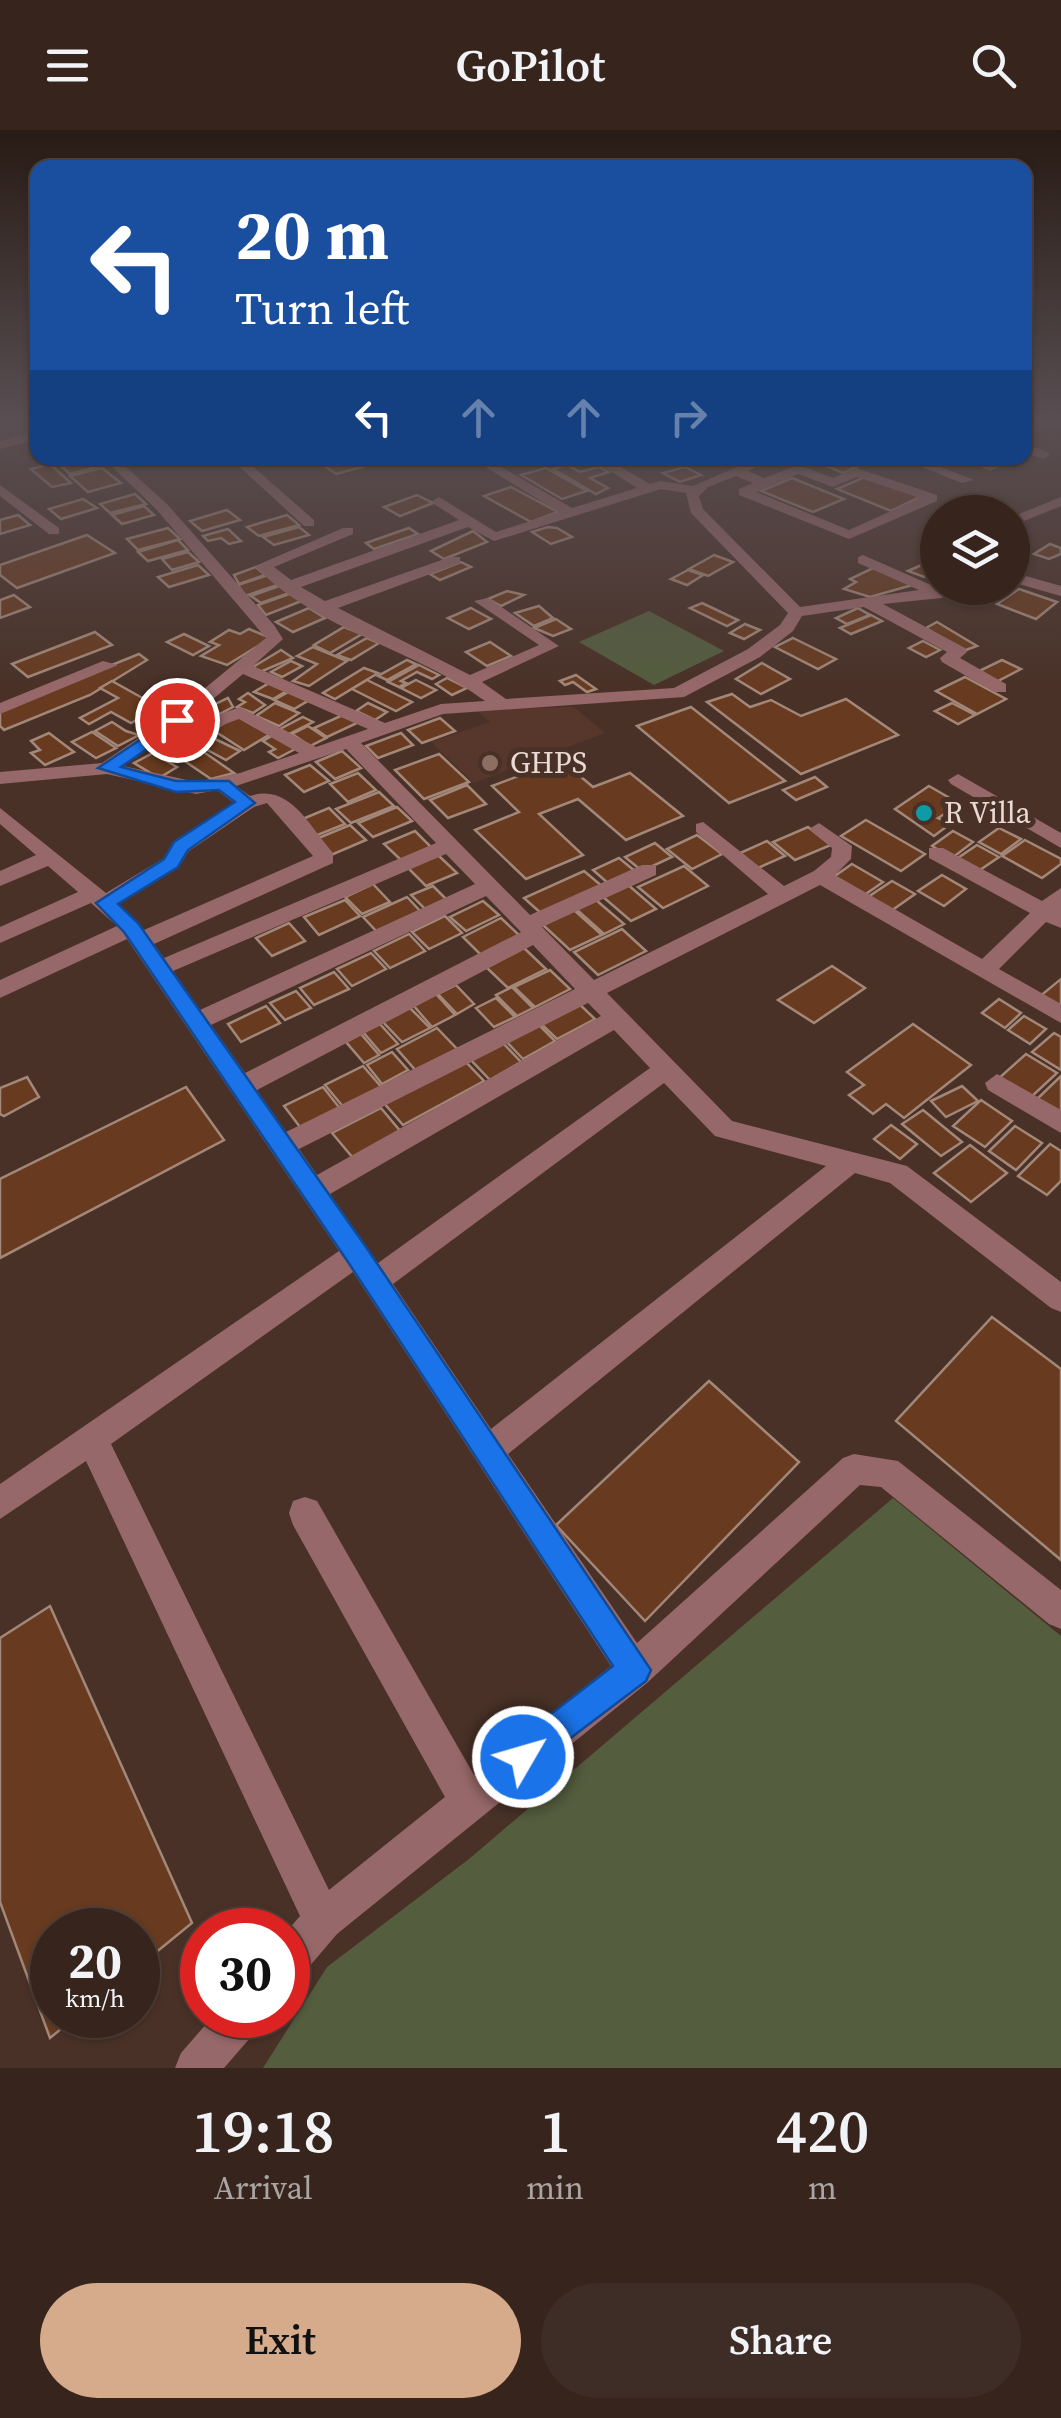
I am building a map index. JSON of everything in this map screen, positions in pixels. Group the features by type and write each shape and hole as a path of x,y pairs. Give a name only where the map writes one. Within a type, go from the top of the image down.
{"street":[{"path":"26,509 54,531"},
{"path":"107,768 174,722 275,640 272,629 241,601 165,509"},
{"path":"293,509 308,523"},
{"path":"451,509 494,538 581,509"},
{"path":"564,509 570,513"},
{"path":"696,509 796,612"},
{"path":"786,509 848,535 906,509"},
{"path":"292,585 470,522"},
{"path":"348,531 264,564 264,568 324,606 472,680 502,704"},
{"path":"324,606 454,560"},
{"path":"863,560 920,584"},
{"path":"1030,583 1061,592"},
{"path":"796,612 920,596"},
{"path":"472,680 551,646 482,601"},
{"path":"867,602 959,652 948,658 1000,688"},
{"path":"0,778 107,768 176,786 222,785 441,709 678,693 754,653 787,628 796,612"},
{"path":"0,708 109,664"},
{"path":"242,667 382,728"},
{"path":"174,722 201,728 240,712 314,753"},
{"path":"348,740 724,1129 898,1174 1061,1299"},
{"path":"958,780 1061,842"},
{"path":"222,785 246,803"},
{"path":"0,936 100,898 171,863 181,846 246,803 266,797 276,799 326,858 0,990"},
{"path":"4,823 100,898 136,934 357,1254 634,1670"},
{"path":"702,828 782,895"},
{"path":"281,1146 821,876 840,859 842,846 819,829"},
{"path":"158,969 450,845"},
{"path":"936,852 1053,916"},
{"path":"0,879 50,857"},
{"path":"240,1087 650,870"},
{"path":"821,876 1061,1015"},
{"path":"195,1022 489,886"},
{"path":"984,971 1053,916 1061,895"},
{"path":"312,1191 616,1018"},
{"path":"375,1281 666,1069"},
{"path":"998,1083 1061,1123"},
{"path":"488,1452 850,1162"},
{"path":"0,1503 357,1254"},
{"path":"92,1439 323,1920"},
{"path":"310,1936 323,1920 468,1801 634,1670 854,1469 887,1472 1061,1612"},
{"path":"305,1512 468,1801"},
{"path":"196,2068 222,2038"}],"shaded area":[{"name":"GHPS","path":"574,707 605,733 474,783 431,742 490,722 475,709"}],"green space":[{"path":"649,611 724,651 654,685 579,642"},
{"path":"893,1498 1061,1636 1061,2068 263,2068 282,2038 310,2038 310,1994 327,1967 469,1859"}],"building":[{"path":"50,509 92,509 61,519"},
{"path":"148,509 154,515 122,524 112,515"},
{"path":"388,509 417,509 400,516"},
{"path":"508,509 558,512 531,522"},
{"path":"227,510 240,520 202,531 190,521"},
{"path":"18,515 30,525 0,534 0,520"},
{"path":"287,515 299,525 259,536 247,527"},
{"path":"299,527 309,535 274,545 263,537"},
{"path":"548,527 572,537 551,544 532,532"},
{"path":"168,528 180,539 138,550 127,539"},
{"path":"409,528 418,534 374,549 366,543"},
{"path":"228,529 241,541 229,544 221,538 208,541 203,536"},
{"path":"473,531 487,542 444,559 431,551"},
{"path":"87,535 115,553 17,588 0,575 0,565"},
{"path":"178,540 188,550 148,561 138,552"},
{"path":"1050,544 1061,548 1061,554 1049,559 1034,554"},
{"path":"188,552 199,562 172,570 162,559"},
{"path":"714,555 733,562 708,576 689,569"},
{"path":"461,562 471,567 440,580 430,574"},
{"path":"198,565 209,575 169,587 158,577"},
{"path":"256,567 265,575 239,584 234,575"},
{"path":"875,567 916,584 870,597 844,589 856,582 850,579"},
{"path":"688,570 703,575 687,585 671,579"},
{"path":"268,575 280,584 245,596 238,585"},
{"path":"282,585 292,592 261,603 251,596"},
{"path":"507,591 524,595 501,606 488,599"},
{"path":"292,593 304,600 266,615 258,605"},
{"path":"1030,593 1057,602 1036,619 1000,605 1030,605"},
{"path":"14,595 30,607 0,618 0,600"},
{"path":"702,603 738,620 727,626 690,608"},
{"path":"539,606 553,618 534,626 515,613"},
{"path":"309,608 325,618 293,632 276,622"},
{"path":"471,608 491,619 469,629 448,618"},
{"path":"858,608 870,615 847,624 836,618"},
{"path":"871,615 882,621 851,634 840,628"},
{"path":"556,619 571,629 553,636 534,628"},
{"path":"937,622 977,646 963,651 926,628"},
{"path":"745,624 760,630 744,639 730,633"},
{"path":"344,627 362,634 330,653 314,645"},
{"path":"249,629 271,638 227,665 201,656 219,645 210,642 229,630 240,634"},
{"path":"95,632 112,645 28,677 12,664"},
{"path":"184,634 209,646 193,655 167,642"},
{"path":"367,638 379,643 351,660 337,655"},
{"path":"793,638 836,659 818,669 775,647"},
{"path":"923,641 940,650 926,657 909,648"},
{"path":"490,642 511,656 487,666 466,652"},
{"path":"313,647 347,661 309,686 293,681 317,664 297,656"},
{"path":"281,650 293,658 260,672 253,667"},
{"path":"139,654 147,660 90,695 4,730 0,726 0,710"},
{"path":"407,660 416,664 387,680 378,676"},
{"path":"1002,660 1021,669 996,682 977,672"},
{"path":"291,661 302,666 282,677 271,672"},
{"path":"762,663 790,679 761,694 736,679"},
{"path":"419,665 439,675 432,679 417,672 401,681 406,683 399,687 388,682"},
{"path":"364,668 378,673 335,699 323,693"},
{"path":"576,675 596,689 587,692 573,682 565,685 560,681"},
{"path":"965,677 1006,699 977,714 936,691"},
{"path":"447,678 467,688 452,695 436,684"},
{"path":"367,680 412,702 396,711 352,689"},
{"path":"416,680 436,690 421,698 401,688"},
{"path":"112,681 146,700 141,702 154,710 131,723 111,712 89,724 80,718 118,698 100,688"},
{"path":"271,682 290,689 273,699 254,692"},
{"path":"172,683 189,692 182,695 175,691 158,700 148,696"},
{"path":"292,690 311,699 294,709 274,700"},
{"path":"248,693 265,705 253,713 237,707 245,702 239,699"},
{"path":"732,694 750,707 771,700 801,716 846,699 898,735 801,774 707,702"},
{"path":"228,698 233,707 208,720 195,714"},
{"path":"161,702 180,712 159,723 147,716 158,710 152,707"},
{"path":"275,703 299,713 279,726 256,716"},
{"path":"368,703 387,712 375,720 356,711"},
{"path":"952,703 975,715 958,724 935,711"},
{"path":"691,707 785,781 729,803 637,726"},
{"path":"345,714 357,723 327,737 314,728"},
{"path":"238,715 272,733 244,750 213,730"},
{"path":"303,717 313,722 289,734 280,729"},
{"path":"440,718 455,731 422,743 408,730"},
{"path":"112,722 139,735 118,746 95,731"},
{"path":"308,726 326,738 310,746 292,734"},
{"path":"92,732 116,748 96,758 72,742"},
{"path":"49,733 74,752 45,765 31,753 40,750 31,741"},
{"path":"401,733 413,745 378,758 366,746"},
{"path":"275,734 297,748 278,758 269,752 275,749 263,741"},
{"path":"215,739 240,751 226,760 202,747"},
{"path":"198,748 234,773 211,779 180,758"},
{"path":"342,751 361,768 335,779 316,762"},
{"path":"153,753 177,767 159,778 134,763"},
{"path":"439,754 469,782 424,799 395,770"},
{"path":"561,760 593,787 630,773 683,816 626,840 578,799 539,814 583,855 526,879 475,830 519,812 492,786"},
{"path":"310,765 329,781 304,792 285,775"},
{"path":"358,773 376,790 348,802 330,784"},
{"path":"815,777 827,787 796,800 783,790"},
{"path":"467,785 486,804 448,818 430,800"},
{"name":"R Villa","path":"929,786 960,804 938,818 950,824 934,836 895,809"},
{"path":"379,792 394,806 351,823 336,809"},
{"path":"397,807 412,821 373,837 358,823"},
{"path":"329,808 345,824 315,836 300,820"},
{"path":"866,820 925,854 901,871 841,836"},
{"path":"350,825 366,840 331,855 316,839"},
{"path":"808,827 831,845 795,860 773,842"},
{"path":"999,828 1021,839 1001,854 979,842"},
{"path":"415,831 431,847 401,860 384,844"},
{"path":"953,831 973,842 952,858 932,846"},
{"path":"697,835 722,854 692,869 667,849"},
{"path":"1025,840 1061,859 1061,864 1042,878 1002,856"},
{"path":"767,841 785,856 758,868 740,853"},
{"path":"655,843 672,857 642,871 625,857"},
{"path":"977,845 999,857 977,872 955,860"},
{"path":"438,855 457,873 426,886 408,868"},
{"path":"619,858 636,872 609,884 593,870"},
{"path":"852,864 883,882 863,896 832,878"},
{"path":"684,866 708,886 663,908 638,887"},
{"path":"584,871 603,887 543,915 524,898"},
{"path":"942,875 966,889 944,906 918,891"},
{"path":"892,881 915,894 891,911 868,897"},
{"path":"373,884 390,902 362,914 345,897"},
{"path":"627,884 656,909 631,921 602,896"},
{"path":"433,886 448,901 427,911 411,895"},
{"path":"407,897 423,914 379,934 363,917"},
{"path":"345,900 360,916 319,935 304,917"},
{"path":"596,900 624,924 604,934 576,909"},
{"path":"483,901 499,915 466,931 450,917"},
{"path":"574,910 602,935 570,950 543,925"},
{"path":"445,916 462,933 429,949 412,932"},
{"path":"501,918 520,936 481,955 463,937"},
{"path":"289,923 305,941 272,956 256,938"},
{"path":"622,929 646,951 598,975 574,952"},
{"path":"409,934 425,951 390,968 374,951"},
{"path":"524,948 546,969 508,988 486,967"},
{"path":"371,953 386,969 352,986 337,969"},
{"path":"832,966 865,988 814,1023 778,1000"},
{"path":"550,970 570,989 535,1007 514,987"},
{"path":"334,972 349,989 314,1005 300,988"},
{"path":"1061,979 1061,1011 1039,997"},
{"path":"456,985 474,1004 457,1014 438,994"},
{"path":"512,987 533,1008 517,1016 496,995"},
{"path":"296,991 311,1008 285,1020 270,1003"},
{"path":"436,994 455,1015 432,1027 413,1005"},
{"path":"496,998 515,1017 494,1027 476,1008"},
{"path":"999,999 1021,1013 1005,1028 982,1013"},
{"path":"576,1001 595,1019 557,1039 538,1021"},
{"path":"266,1006 280,1023 241,1042 228,1024"},
{"path":"410,1008 430,1028 402,1042 383,1022"},
{"path":"1024,1016 1046,1029 1030,1044 1008,1030"},
{"path":"536,1022 555,1041 523,1059 504,1039"},
{"path":"380,1024 398,1044 381,1053 363,1032"},
{"path":"913,1024 971,1065 904,1118 886,1104 873,1114 849,1095 864,1085 847,1072"},
{"path":"437,1028 458,1050 417,1072 397,1049"},
{"path":"1054,1033 1061,1037 1061,1070 1032,1052"},
{"path":"361,1034 379,1055 364,1063 346,1042"},
{"path":"501,1041 521,1062 490,1080 469,1058"},
{"path":"392,1052 408,1070 382,1084 367,1065"},
{"path":"1026,1054 1057,1073 1029,1099 998,1079"},
{"path":"463,1059 484,1081 403,1125 383,1102"},
{"path":"363,1066 383,1089 345,1109 325,1085"},
{"path":"1061,1076 1061,1115 1036,1100"},
{"path":"27,1077 39,1097 4,1116 0,1114 0,1088"},
{"path":"962,1086 978,1101 946,1117 931,1101"},
{"path":"186,1087 224,1140 0,1258 0,1179"},
{"path":"323,1087 342,1111 303,1131 284,1106"},
{"path":"981,1100 1012,1121 985,1147 953,1126"},
{"path":"381,1108 401,1132 353,1158 332,1133"},
{"path":"923,1110 962,1142 941,1156 902,1124"},
{"path":"891,1125 917,1144 900,1159 874,1139"},
{"path":"1015,1126 1042,1143 1016,1170 989,1151"},
{"path":"1050,1144 1061,1151 1061,1181 1047,1195 1018,1176"},
{"path":"970,1145 1007,1173 971,1202 934,1173"},
{"path":"992,1317 1061,1369 1061,1560 896,1421"},
{"path":"709,1381 799,1462 645,1621 556,1525"},
{"path":"50,1606 185,1908 180,1908 180,1933 160,1949 160,1908 30,1908 30,1984 0,1902 0,1638"}],"place":[{"name":"GHPS","path":"490,763"},
{"name":"R Villa","path":"924,813"}],"route":[{"path":"177,720 107,768 176,786 222,785 246,803 181,846 171,863 105,903 127,922 357,1254 634,1670 523,1757"}]}
